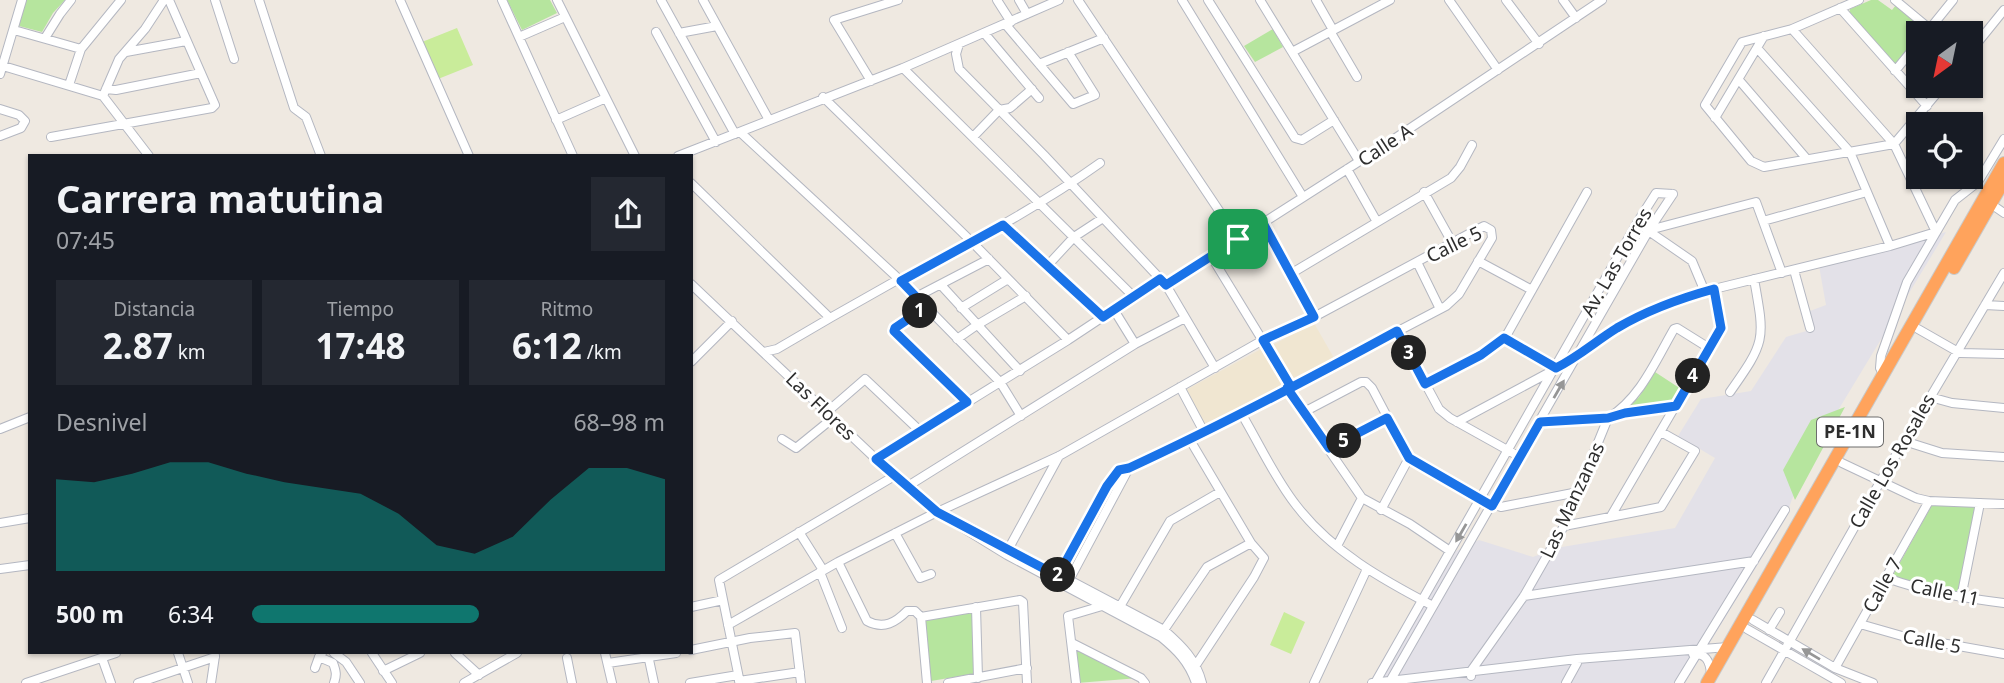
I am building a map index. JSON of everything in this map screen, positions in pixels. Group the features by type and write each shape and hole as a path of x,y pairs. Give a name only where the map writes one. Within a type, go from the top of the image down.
{"highway":[{"name":"PE-1N","path":"1711,680 2004,163"},
{"name":"PE-1N","path":"1711,680 1750,625 2004,181"}],"street":[{"path":"22,0 1,68 104,93 201,72"},
{"path":"45,38 71,0"},
{"path":"69,85 81,49 121,0"},
{"path":"51,137 212,108 215,105 166,0 119,59 104,93"},
{"path":"215,0 234,59"},
{"path":"259,0 294,108 306,117 319,154"},
{"path":"400,0 468,154"},
{"path":"502,0 572,154"},
{"path":"557,0 634,154"},
{"path":"661,0 737,133 900,280 1000,382 1021,416"},
{"path":"703,0 769,120"},
{"path":"871,80 834,20 898,0"},
{"path":"997,0 1008,24 1073,104 1095,95 1068,52"},
{"path":"1018,0 1027,14"},
{"path":"683,154 823,97 903,68 1059,0"},
{"path":"1078,0 1238,239"},
{"path":"1182,0 1303,197"},
{"path":"1208,0 1295,138 1302,140 1334,120"},
{"path":"1260,0 1359,162"},
{"path":"1316,0 1357,77"},
{"path":"1292,51 1390,0"},
{"path":"1449,0 1498,70"},
{"path":"1506,0 1539,44"},
{"path":"1563,0 1576,18"},
{"name":"Calle A","path":"876,459 1134,297 1238,239 1539,44 1602,0"},
{"path":"1895,0 1917,21"},
{"path":"1936,21 1953,0"},
{"path":"1855,1 1792,29 1742,41 1706,106 1715,118 1758,166 1894,144 1933,98"},
{"path":"1840,8 1927,106"},
{"path":"1983,36 2004,10"},
{"path":"519,37 565,17"},
{"path":"680,33 717,26"},
{"path":"1792,29 1894,144 1937,232"},
{"path":"14,30 81,49"},
{"path":"656,32 716,142"},
{"path":"985,34 1039,98"},
{"path":"1715,118 1765,36"},
{"path":"1039,64 1104,38"},
{"path":"125,52 187,41"},
{"path":"959,44 956,62 959,69 1163,282 1215,368"},
{"path":"1758,48 1850,152 1890,246"},
{"path":"1895,71 1906,58"},
{"path":"903,68 1134,297"},
{"path":"1739,79 1806,158"},
{"path":"973,137 999,110 1010,108 1032,89"},
{"path":"104,93 147,154"},
{"path":"823,97 1068,340"},
{"path":"556,120 606,98"},
{"path":"0,109 19,115 25,121 21,128 0,136"},
{"path":"1883,374 1880,368 1881,356 1907,282 1958,196 1978,182 2004,139"},
{"path":"1292,273 1454,175 1472,145"},
{"path":"764,352 776,349 1003,225 1100,163"},
{"path":"1348,169 1377,222"},
{"path":"693,185 830,318"},
{"path":"1424,192 1453,244"},
{"path":"1425,384 1481,355 1504,338 1587,192"},
{"path":"1763,221 1867,192"},
{"path":"693,198 701,193"},
{"name":"Av. Las Torres","path":"1373,683 1637,223 1656,193 1673,194 1649,230 1390,682"},
{"path":"1649,230 1756,202 1782,273"},
{"path":"1991,204 2004,213"},
{"path":"1048,265 1074,237 1103,218"},
{"path":"1263,223 1314,317"},
{"path":"1637,223 1692,261 1705,292"},
{"path":"1003,225 1103,317"},
{"name":"Calle 5","path":"728,625 838,562 937,512 1059,456 1263,340 1314,317 1482,227 1489,228 1492,237 1451,303 1190,440 1119,470 1057,578"},
{"path":"1457,422 1578,357 1620,326 1664,306 1714,289 1937,232"},
{"path":"1211,256 1289,388 1362,498 1410,524 1450,551"},
{"path":"916,297 989,259"},
{"path":"1478,261 1532,290"},
{"path":"1418,262 1440,309"},
{"path":"1794,270 1810,328"},
{"name":"Calle Los Rosales","path":"1766,683 1956,351 2004,273"},
{"path":"961,308 1008,279"},
{"path":"1730,392 1751,363 1762,337 1754,279"},
{"path":"941,285 1020,371"},
{"name":"Las Flores","path":"695,287 876,459 937,512 998,550 1118,610 1161,636 1194,667 1196,683"},
{"path":"1611,516 1722,323 1714,289"},
{"path":"957,339 1026,296"},
{"path":"1985,305 2004,306"},
{"path":"926,307 894,331 967,402"},
{"path":"1114,310 1135,344"},
{"path":"908,486 1135,344 1185,318"},
{"path":"693,360 732,321"},
{"name":"Las Manzanas","path":"1471,673 1524,596 1564,526 1608,418 1633,397 1676,328 1709,348"},
{"path":"1918,329 1956,351 2004,354"},
{"path":"1397,331 1439,410 1520,457"},
{"path":"1504,338 1556,368"},
{"path":"782,439 796,447 865,379 920,431"},
{"path":"1304,412 1363,382 1372,388 1409,458 1480,500 1501,507 1578,492"},
{"path":"1180,387 1205,432"},
{"path":"1930,397 1952,403 2004,408"},
{"path":"1540,422 1608,418 1676,406"},
{"path":"1241,413 1295,504 1337,546 1367,569 1433,606"},
{"path":"0,429 28,418"},
{"path":"1329,448 1387,418"},
{"path":"1564,526 1661,507 1695,452 1661,432"},
{"path":"1190,440 1251,543 1264,558 1194,667"},
{"path":"1904,441 1942,453 2004,457"},
{"path":"1009,548 1059,456"},
{"path":"1381,510 1409,458"},
{"path":"1842,463 1916,498 2004,504"},
{"path":"1068,584 1129,468"},
{"path":"739,680 719,580 896,475"},
{"path":"1118,610 1170,521 1220,492"},
{"path":"1337,546 1362,498"},
{"name":"Calle 7","path":"1835,668 1929,500"},
{"path":"1961,598 1980,503"},
{"path":"1679,683 1785,510"},
{"path":"0,523 28,518"},
{"name":"Las Flores","path":"954,522 962,523 1009,548 1057,578"},
{"path":"799,532 822,571 842,628"},
{"path":"895,533 920,578 931,574"},
{"path":"1164,630 1207,567 1251,543"},
{"path":"1524,596 1754,561"},
{"path":"838,562 867,621 876,625 896,622 905,612 913,611 921,617 1016,599 1023,602 1027,683"},
{"path":"0,569 28,565"},
{"path":"1314,683 1367,569"},
{"name":"Calle 11","path":"1887,578 1914,588 1961,598 2004,603"},
{"name":"Las Flores","path":"1068,584 1102,606 1164,630 1184,647 1202,683"},
{"path":"693,607 723,600"},
{"path":"1076,683 1068,614 1102,606"},
{"path":"976,607 978,678"},
{"path":"1769,630 1780,612"},
{"path":"921,617 927,683"},
{"name":"Calle 5","path":"1860,624 1902,636 2004,654"},
{"path":"1750,625 1769,630 1835,668 1873,683"},
{"path":"1750,625 1828,680 1841,683"},
{"path":"693,649 795,633 801,683"},
{"path":"1072,643 1142,678 1145,683"},
{"path":"1373,683 1728,647"},
{"path":"1698,652 1706,657 1711,680"},
{"path":"29,683 112,654"},
{"path":"178,654 188,683"},
{"path":"335,654 346,662 360,683"},
{"path":"373,654 392,683"},
{"path":"383,671 417,654"},
{"path":"456,654 479,675"},
{"path":"464,683 515,654"},
{"path":"605,654 612,683"},
{"path":"138,683 215,655"},
{"path":"211,683 215,655"},
{"path":"315,668 320,655 333,663 337,676 334,683"},
{"path":"608,663 648,655 653,683"},
{"path":"102,657 111,683"},
{"path":"567,658 572,683"},
{"path":"1566,683 1577,661"},
{"path":"948,683 1027,668"},
{"path":"690,683 800,672"},
{"path":"1408,683 1471,673"}],"shaded area":[{"path":"1946,232 1834,417 1792,499 1785,520 1685,683 1380,683 1456,551 1479,540 1533,557 1556,548 1675,528 1715,458 1678,436 1701,399 1751,391 1786,337 1813,329 1810,311 1826,305 1819,266"},
{"path":"1314,323 1334,358 1291,379 1271,346"},
{"path":"1261,349 1282,385 1202,426 1184,391"}],"green space":[{"path":"26,0 65,0 53,13 42,32 19,26"},
{"path":"507,0 550,0 557,13 522,30"},
{"path":"1871,0 1878,0 1892,10 1896,5 1914,21 1906,21 1906,56 1897,67 1849,14 1850,9"},
{"path":"457,28 473,65 438,79 422,42"},
{"path":"1273,29 1283,47 1255,62 1244,46"},
{"path":"1655,372 1681,389 1671,405 1625,410 1639,397"},
{"path":"1845,407 1795,500 1783,470 1811,420"},
{"path":"1933,503 1977,507 1960,595 1892,577"},
{"path":"973,611 973,674 931,681 925,619"},
{"path":"1284,612 1305,622 1291,654 1270,645"},
{"path":"1074,646 1139,678 1077,683"}],"route":[{"path":"1238,239 1166,285 1160,279 1103,317 1003,225 901,281 926,307 894,331 967,402 876,459 937,512 1058,576 1107,486 1119,470 1190,440 1291,387 1353,355 1397,331 1425,384 1481,355 1504,338 1556,368 1578,357 1620,326 1664,306 1714,289 1721,328 1676,406 1608,418 1540,422 1492,506 1409,458 1387,418 1329,448 1294,400 1287,388 1291,387 1263,340 1314,317 1263,223 1238,239"}]}
